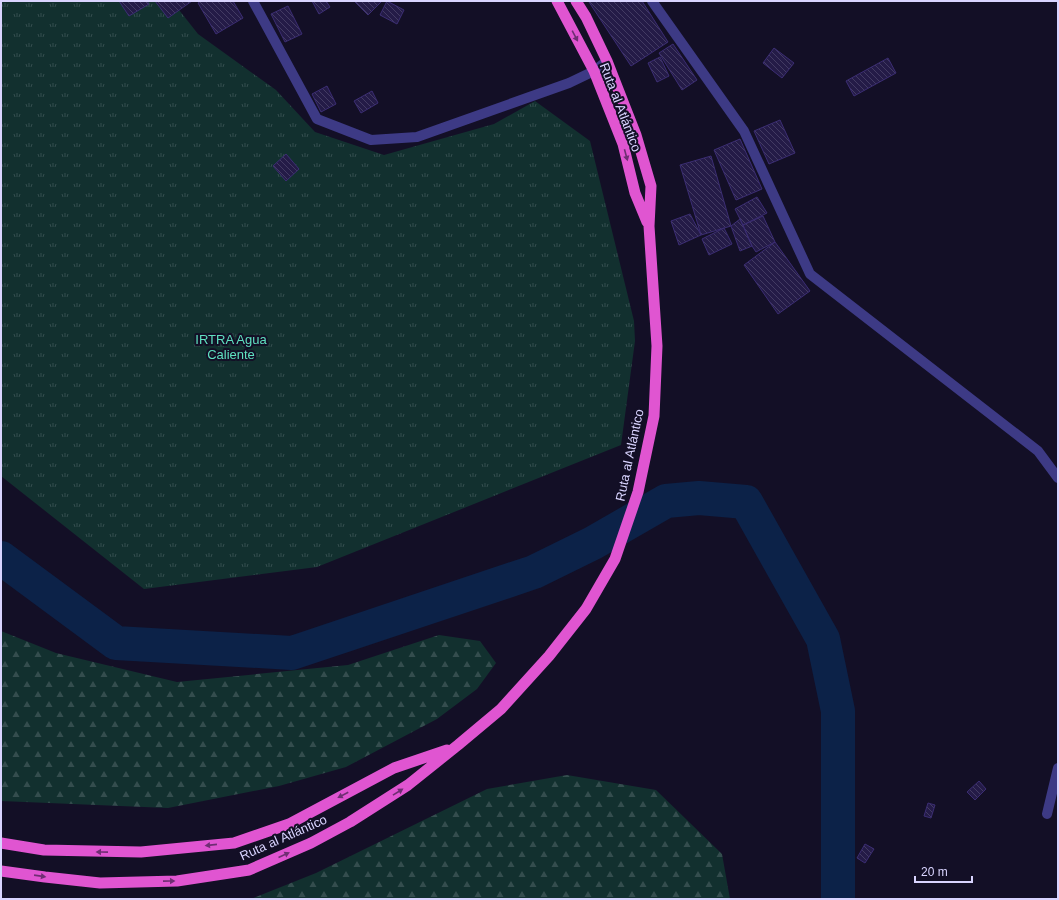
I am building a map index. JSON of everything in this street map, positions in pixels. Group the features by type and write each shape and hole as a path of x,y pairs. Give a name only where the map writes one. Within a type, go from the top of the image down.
{"highway":[{"name":"Ruta al Atlántico","path":"557,1 594,71 623,144 635,193 649,226"},
{"name":"Ruta al Atlántico","path":"1,870 45,877 100,883 177,881 249,870 310,843 350,822 408,785 501,709 549,656 586,609 615,559 638,492 654,416 657,346 649,226 651,186 636,135 607,61 586,17 576,1"},
{"name":"Ruta al Atlántico","path":"1,843 44,850 141,852 234,843 289,824 394,768 457,746"}],"street":[{"path":"253,1 317,119 371,140 417,137 569,83 594,71 607,61"},
{"path":"652,1 744,131 810,274 1038,451 1058,478"},
{"path":"1047,814 1058,768"}],"green space":[{"name":"IRTRA Agua Caliente","path":"1,1 172,1 198,34 276,90 315,132 384,155 494,124 535,101 590,141 634,321 635,341 621,445 317,567 144,589 1,476"},
{"path":"1,631 56,653 177,682 348,665 439,635 480,641 496,663 477,689 437,719 346,767 279,786 168,808 1,801"},
{"path":"567,775 656,790 722,854 730,899 251,899 316,873 487,789"}],"building":[{"path":"119,1 147,1 149,4 129,16"},
{"path":"155,1 192,1 168,18"},
{"path":"201,1 233,1 243,18 216,34 198,3"},
{"path":"312,1 326,1 330,7 319,14"},
{"path":"354,1 382,1 368,15"},
{"path":"387,1 404,10 397,24 380,15"},
{"path":"642,1 668,42 631,66 589,2"},
{"path":"288,6 302,34 285,42 271,14"},
{"path":"673,44 697,80 682,90 659,53"},
{"path":"774,48 794,63 782,78 763,63"},
{"path":"660,57 669,76 657,82 648,63"},
{"path":"888,58 896,73 854,96 846,81"},
{"path":"327,86 336,104 321,112 312,94"},
{"path":"372,91 378,103 361,113 354,101"},
{"path":"780,120 795,153 769,164 754,131"},
{"path":"740,139 762,189 736,200 714,150"},
{"path":"286,154 299,169 286,181 273,166"},
{"path":"711,156 731,226 701,235 680,165"},
{"path":"757,197 767,213 743,225 735,209"},
{"path":"690,214 701,235 679,245 671,221"},
{"path":"763,216 775,242 756,252 743,225"},
{"path":"740,219 752,246 740,251 731,226"},
{"path":"724,228 732,244 709,255 702,239"},
{"path":"775,242 810,291 778,314 744,265"},
{"path":"979,781 986,789 975,800 967,792"},
{"path":"928,803 935,805 931,818 924,816"},
{"path":"865,844 874,849 865,863 857,858"}],"waterway":[{"path":"1,558 116,643 292,653 534,572 593,543 666,501 699,498 746,502 823,639 838,711 838,899"}]}
